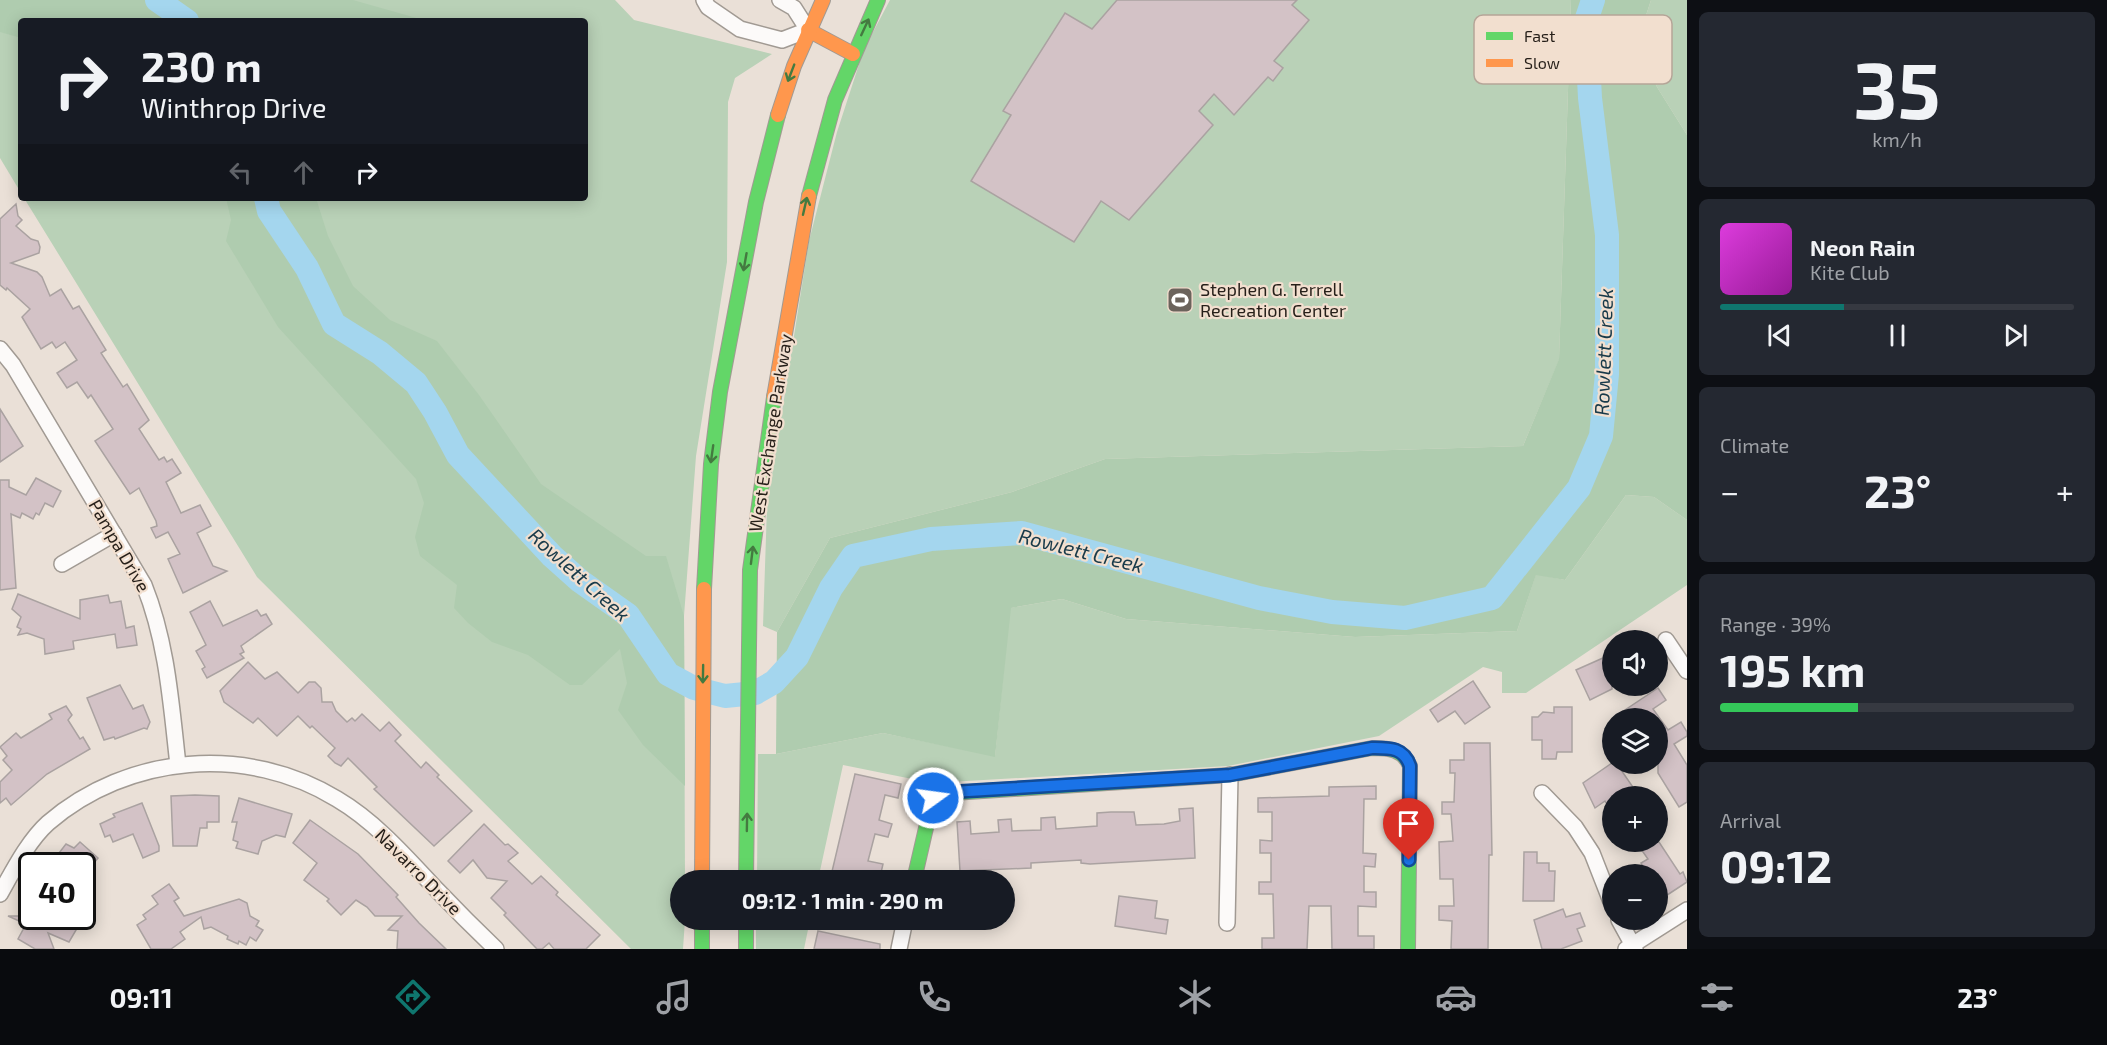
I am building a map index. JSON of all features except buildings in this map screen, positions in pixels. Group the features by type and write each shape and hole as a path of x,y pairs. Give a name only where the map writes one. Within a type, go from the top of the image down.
{"main road":[{"path":"702,870 704,616 711,462 743,273 771,134 808,30 823,0"},
{"name":"West Exchange Parkway","path":"747,870 748,614 750,570 760,486 802,224 816,161 853,54 878,0"},
{"path":"808,30 853,54"},
{"path":"916,870 935,796 952,792 1230,775 1372,748 1394,749 1405,755 1410,766 1408,949"},
{"path":"702,930 702,949"},
{"path":"746,930 746,949"}],"street":[{"path":"704,0 708,7 740,29 782,40 808,30 794,8 780,0"},
{"name":"Pampa Drive","path":"0,349 13,365 144,585 159,628 166,662 178,765"},
{"path":"62,564 114,534"},
{"path":"1668,643 1687,671"},
{"name":"Navarro Drive","path":"0,894 15,866 46,824 87,794 139,772 178,765 222,764 266,769 305,782 339,800 397,846 496,949"},
{"path":"1227,923 1230,775"},
{"path":"1542,793 1575,827 1592,853 1602,878"},
{"path":"1623,930 1631,948 1687,910"},
{"path":"898,949 903,930"}],"green space":[{"path":"0,0 615,0 634,20 772,54 735,78 728,102 727,262 696,456 684,616 685,870 670,870 670,930 684,930 683,949 631,949 257,577 26,201 588,201 588,18 18,18 18,188 0,158"},
{"path":"0,0 353,0 416,18 18,18 18,37 0,32"},
{"name":"Stephen G. Terrell Recreation Center","path":"890,0 1571,0 1570,15 1474,15 1474,84 1568,84 1559,360 1523,446 1105,459 1012,492 830,538 777,632 763,626 767,507 809,241 837,132 864,49"},
{"path":"1571,0 1651,0 1646,15 1570,15"},
{"path":"1651,0 1687,0 1687,135 1656,84 1672,84 1672,15 1646,15"},
{"path":"1568,84 1656,84 1687,135 1687,520 1654,497 1626,495 1565,580 1536,575 1517,631 1355,637 1126,619 1062,599 1011,608 995,757 883,733 776,754 777,632 830,538 1012,492 1105,459 1523,446 1559,359"},
{"path":"227,201 317,201 328,236 353,286 390,320 437,341 479,395 541,484 646,556 666,556 684,616 685,786 643,745 618,710 627,683 620,649 582,685 570,685 528,655 492,642 468,623 454,608 457,585 420,556 415,537 424,503 416,479 278,327 226,241 231,220"},
{"path":"1626,495 1654,497 1687,520 1687,585 1620,630 1602,630 1602,642 1526,693 1502,693 1502,672 1483,667 1379,736 1228,766 932,783 843,765 820,870 757,870 758,754 776,754 883,733 995,756 1010,608 1062,599 1126,619 1355,637 1517,631 1536,574 1565,580"},
{"path":"756,930 808,930 804,949 756,949"}],"waterway":[{"name":"Rowlett Creek","path":"157,0 183,18"},
{"name":"Rowlett Creek","path":"1588,15 1593,0"},
{"name":"Rowlett Creek","path":"267,201 269,211 307,268 334,324 380,353 416,383 458,455 552,556 580,581 628,615 668,674 694,688 725,696 755,693 774,682 797,657 831,588 853,556 931,539 1022,533 1259,598 1332,612 1405,618 1492,598 1579,488 1601,436 1607,374 1607,235 1589,84"}],"traffic: fast":[{"path":"809,196 835,100 878,0"},
{"path":"704,589 711,464 720,392 756,202 778,115"},
{"path":"746,870 750,570 774,397"},
{"path":"916,870 932,802 938,794 1230,775 1372,748 1384,748 1404,756 1410,766 1408,949"},
{"path":"702,930 702,949"},
{"path":"746,930 746,949"}],"traffic: slow":[{"path":"778,115 794,66 823,0"},
{"path":"808,30 853,54"},
{"path":"774,397 809,196"},
{"path":"702,870 704,589"}],"place":[{"name":"Stephen G. Terrell Recreation Center","path":"1180,300"}],"route":[{"path":"933,798 938,794 952,792 1230,775 1372,748 1394,749 1405,755 1410,766 1409,860"}]}
